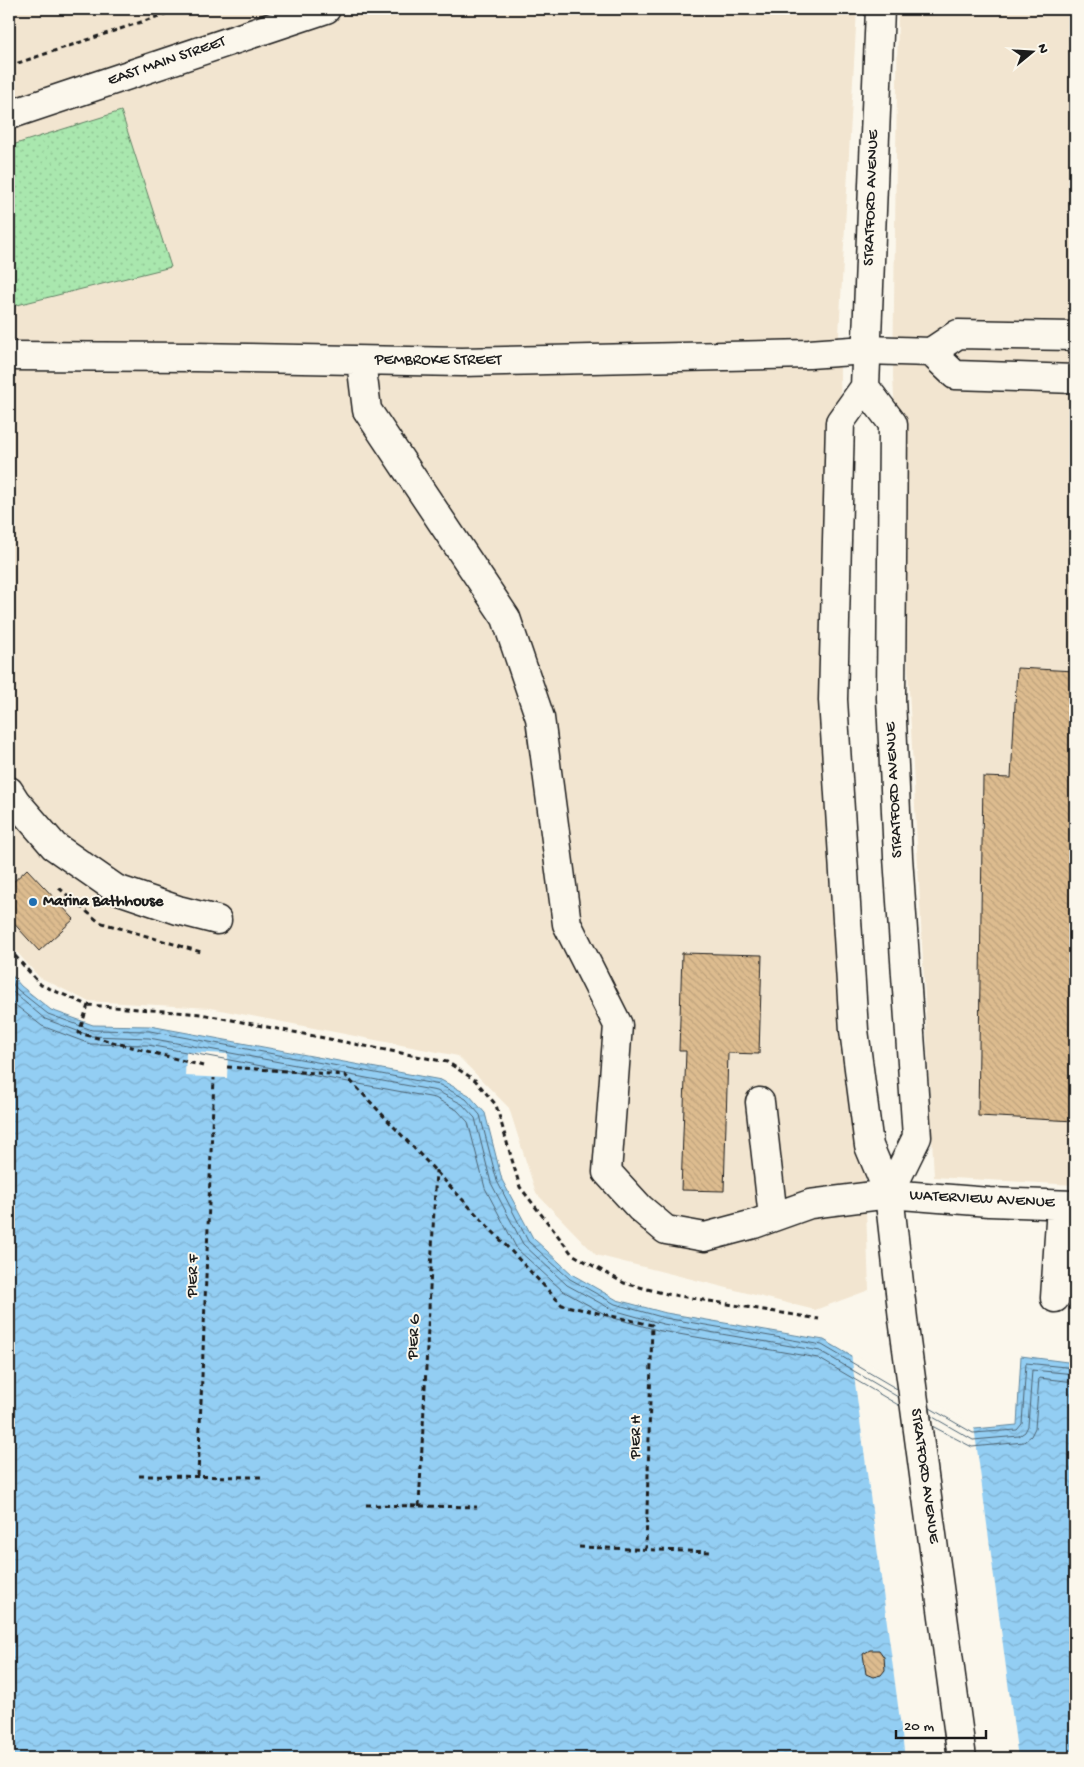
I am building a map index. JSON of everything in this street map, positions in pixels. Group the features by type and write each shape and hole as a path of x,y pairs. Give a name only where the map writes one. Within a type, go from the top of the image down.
{"main road":[{"name":"EAST MAIN STREET","path":"9,115 326,9"},
{"name":"STRATFORD AVENUE","path":"880,9 865,387 840,422 833,700 854,1030 868,1146 889,1194 903,1319 962,1758"},
{"path":"1075,336 958,334 931,352 954,375 1075,378"},
{"name":"PEMBROKE STREET","path":"9,356 462,362 809,354 866,350 931,352"},
{"name":"WATERVIEW AVENUE","path":"361,361 367,410 506,618 540,718 567,924 618,1026 606,1172 640,1208 666,1230 706,1237 754,1224 810,1204 889,1194 989,1202 1068,1205"},
{"name":"STRATFORD AVENUE","path":"865,387 893,424 891,698 898,857 917,1137 889,1194"},
{"path":"9,791 16,802 54,846 116,889 178,910 218,920"},
{"path":"760,1102 773,1217"},
{"path":"1056,1298 1068,1205"}],"path":[{"path":"9,66 180,9"},
{"path":"9,949 41,985 88,1005 201,1014 447,1062 474,1080 496,1105 520,1187 572,1254 624,1283 667,1294 818,1319"},
{"path":"88,1005 79,1033 203,1066"},
{"path":"227,1067 345,1075 436,1170"},
{"name":"PIER F","path":"198,1476 214,1078"},
{"name":"PIER H","path":"436,1170 562,1305 652,1325 646,1549"},
{"name":"PIER G","path":"418,1506 436,1170"},
{"path":"139,1476 262,1477"},
{"path":"366,1505 477,1507"},
{"path":"579,1547 712,1552"}],"shaded area":[{"path":"9,9 857,9 839,335 851,808 869,1290 815,1310 596,1255 536,1193 509,1108 458,1056 210,1008 87,1001 39,977 9,943"},
{"path":"898,9 1075,9 1075,1185 934,1177 893,377"}],"green space":[{"path":"121,111 171,267 9,307 9,146"}],"water":[{"path":"9,972 21,986 51,1010 93,1025 150,1026 441,1080 469,1095 485,1113 502,1180 533,1238 573,1275 617,1300 666,1313 824,1340 975,1429 1017,1425 1021,1356 1075,1363 1075,1758 9,1758"}],"pier":[{"path":"186,1052 228,1054 227,1078 185,1076"},
{"path":"851,1353 974,1426 1018,1758 905,1758"}],"building":[{"path":"1017,668 1075,671 1075,1121 978,1116 983,777 1011,778"},
{"name":"Marina Bathhouse","path":"27,869 74,919 39,951 9,918 9,886"},
{"path":"682,953 762,955 759,1054 728,1053 724,1191 681,1190 686,1051 679,1051"},
{"path":"870,1650 879,1650 884,1657 885,1670 881,1675 873,1677 866,1674 863,1654"}],"place":[{"name":"Marina Bathhouse","path":"33,902"}]}
